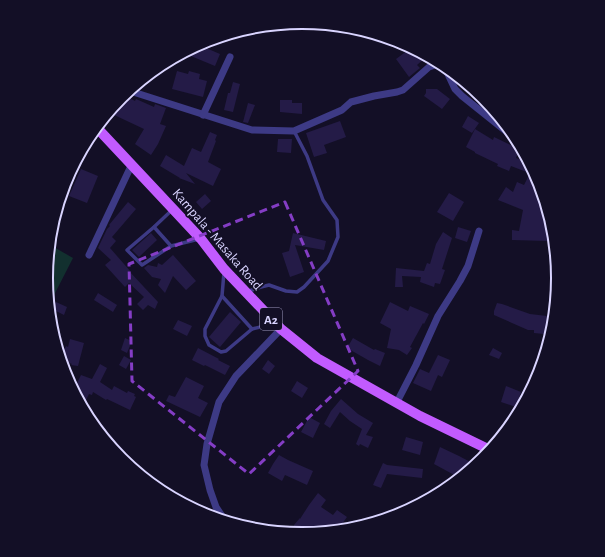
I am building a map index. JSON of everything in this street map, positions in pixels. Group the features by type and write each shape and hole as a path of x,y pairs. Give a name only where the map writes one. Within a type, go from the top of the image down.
{"main road":[{"name":"Kampala - Masaka Road","path":"101,132 200,239 224,269 278,326 317,358 420,416 486,448"}],"street":[{"path":"203,115 230,57"},
{"path":"136,93 252,130 294,131 342,110 351,102 403,90 433,66"},
{"path":"450,78 455,89 462,96 499,125"},
{"path":"88,255 132,164"},
{"path":"397,402 416,365 438,316 468,266 479,231"},
{"path":"221,515 216,507 210,490 204,465 207,444 219,402 236,376 278,326"}],"lane":[{"path":"245,292 261,286 269,286 286,291 297,292 304,287 328,261 338,237 337,220 323,200 307,156 294,131"},
{"path":"173,209 127,250 142,266 163,250 171,246 200,239"},
{"path":"154,227 171,246"},
{"path":"224,269 222,296 205,329 205,336 209,345 221,352 226,351 252,329 278,326"},
{"path":"222,296 252,329"}],"highlighted area":[{"path":"285,202 358,371 249,474 132,381 129,264"}],"green space":[{"path":"55,248 73,258 54,295 53,278"}],"building":[{"path":"207,48 220,54 215,66 190,56"},
{"path":"406,52 423,60 417,65 420,68 409,77 396,59"},
{"path":"177,71 188,74 189,71 200,74 199,79 207,81 203,97 172,89"},
{"path":"233,82 240,84 233,112 224,110 228,93 230,93"},
{"path":"426,89 437,89 450,99 442,109 424,96"},
{"path":"130,98 135,101 136,99 154,107 155,104 166,108 160,124 166,126 151,155 135,144 144,129 114,115"},
{"path":"280,100 292,100 292,103 302,103 302,114 280,112"},
{"path":"248,103 255,105 248,123 243,122"},
{"path":"468,116 479,123 472,133 462,127"},
{"path":"340,121 346,137 324,145 327,153 314,157 306,133"},
{"path":"475,129 493,140 494,137 514,147 518,153 516,158 522,160 528,173 511,166 509,171 497,166 498,164 466,147"},
{"path":"210,132 217,135 208,162 221,169 213,186 186,173 195,184 179,178 160,166 166,155 184,166 192,148 201,152"},
{"path":"278,139 292,139 291,153 277,152"},
{"path":"81,169 98,176 87,203 69,196"},
{"path":"529,175 539,198 547,230 548,241 512,240 512,230 519,231 523,210 498,200 506,187 513,192 517,182 524,185"},
{"path":"449,193 464,202 453,221 437,212"},
{"path":"205,194 211,201 202,209 196,202"},
{"path":"128,202 136,209 112,237 116,241 110,248 158,302 155,309 148,305 143,310 137,304 144,297 129,283 125,287 105,265 111,260 98,248 110,226 109,225"},
{"path":"458,227 471,231 467,242 455,238"},
{"path":"443,232 452,238 442,269 445,270 440,284 435,283 434,287 420,282 421,277 402,276 403,287 395,287 396,268 424,271 427,263 430,264 436,244"},
{"path":"151,233 157,240 139,257 132,250"},
{"path":"293,233 326,241 324,250 295,245 304,272 290,277 282,253 289,251"},
{"path":"173,255 196,281 186,290 173,276 165,293 158,285 161,279 152,277 144,268 148,265 157,267 158,263 162,265"},
{"path":"98,293 117,305 113,312 94,300"},
{"path":"56,302 67,307 64,315 55,310"},
{"path":"390,302 408,311 410,306 429,314 407,355 399,350 387,348 391,329 380,323"},
{"path":"497,303 530,314 547,316 544,334 534,333 534,330 528,330 494,315"},
{"path":"230,312 241,322 220,347 209,337"},
{"path":"178,320 192,326 187,336 173,329"},
{"path":"125,338 132,341 127,353 121,350"},
{"path":"353,338 374,350 375,349 385,353 380,366 347,348"},
{"path":"70,339 84,343 78,366 71,365 72,364 67,362 64,350 66,346 68,347"},
{"path":"198,348 230,366 225,375 192,360"},
{"path":"493,348 502,353 499,359 489,355"},
{"path":"438,355 450,360 442,377 438,375 431,391 413,383 420,369 429,373"},
{"path":"124,356 131,360 126,369 119,365"},
{"path":"268,360 275,366 269,374 262,369"},
{"path":"100,364 107,368 100,382 112,390 114,386 127,393 128,391 135,394 134,396 136,397 130,410 107,399 106,400 93,392 92,395 89,394 85,402 77,384 81,375 92,379"},
{"path":"186,377 204,386 198,398 208,403 200,417 166,401 169,395 175,397"},
{"path":"297,381 308,388 302,398 291,391"},
{"path":"506,386 521,392 516,407 501,402"},
{"path":"341,399 358,414 373,423 366,435 373,437 368,448 360,444 359,446 356,444 362,429 340,412 330,428 324,424 331,411"},
{"path":"309,417 320,423 313,438 301,432"},
{"path":"406,437 423,442 420,455 402,450"},
{"path":"440,447 471,462 455,475 434,464"},
{"path":"279,455 313,471 307,485 285,475 282,481 268,473"},
{"path":"383,463 387,465 423,469 422,478 387,474 381,488 373,485"},
{"path":"318,493 326,500 321,507 333,515 337,510 347,517 341,525 295,528 294,525"}]}
